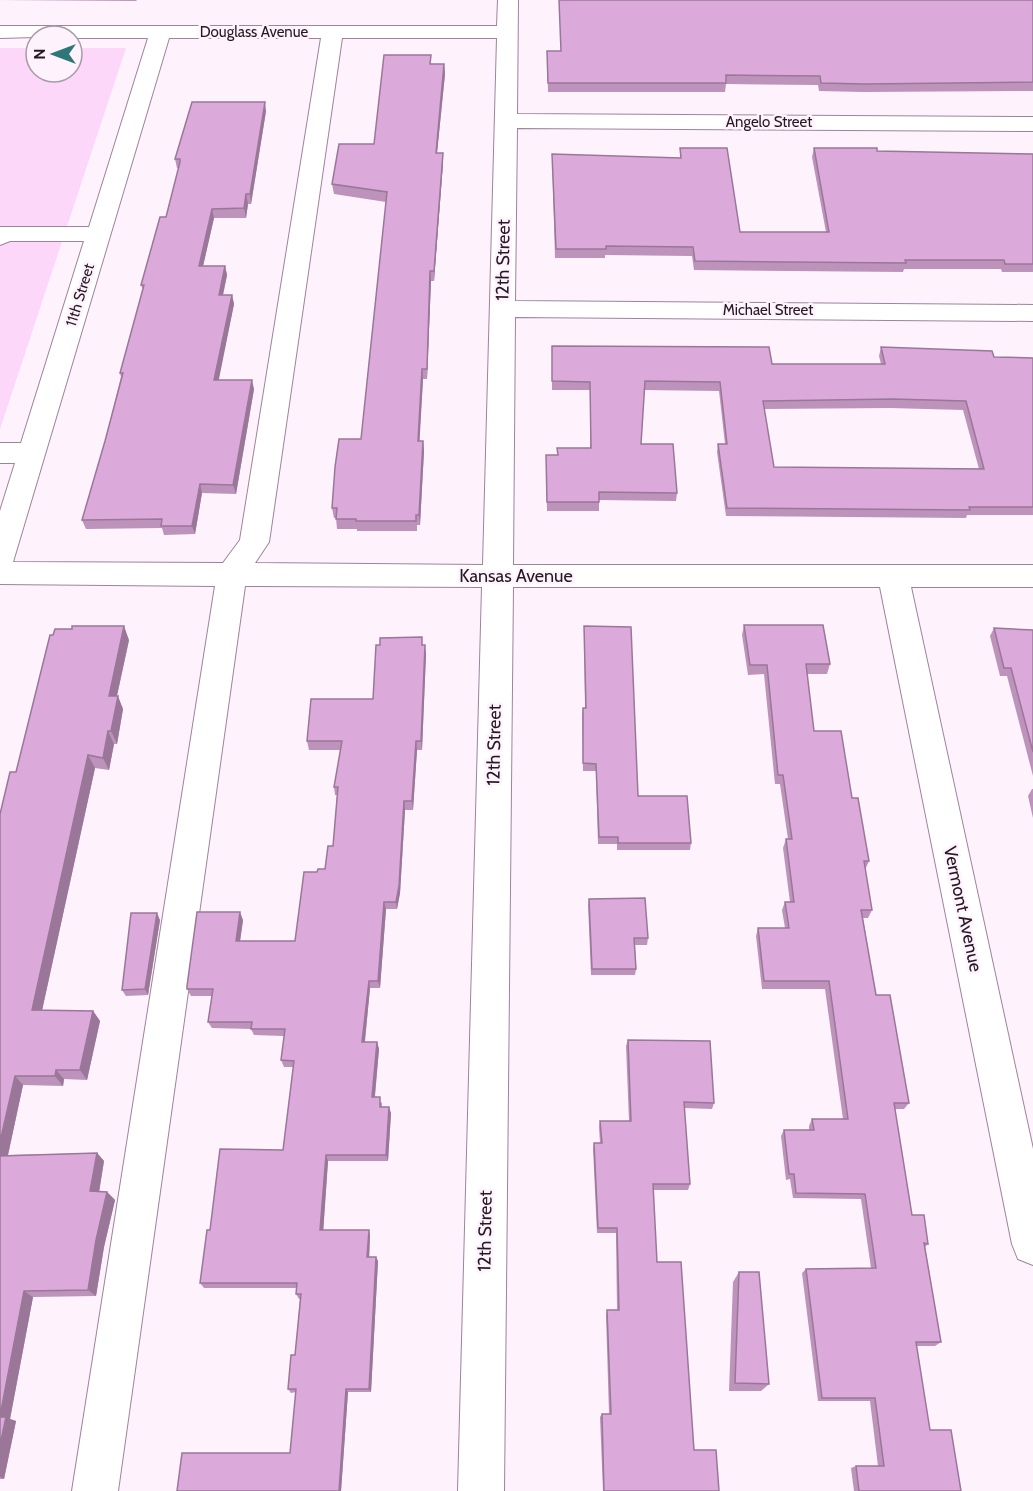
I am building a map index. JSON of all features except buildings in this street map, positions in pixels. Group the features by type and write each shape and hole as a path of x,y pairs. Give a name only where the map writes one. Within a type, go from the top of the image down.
{"street":[{"name":"12th Street","path":"481,1491 508,0"},
{"name":"Douglass Avenue","path":"0,32 507,33"},
{"name":"11th Street","path":"0,559 160,32"},
{"path":"95,1491 232,574 254,542 332,33"},
{"name":"Angelo Street","path":"505,121 1033,124"},
{"path":"0,238 1,234 99,234"},
{"name":"Michael Street","path":"502,309 1033,313"},
{"path":"0,453 32,453"},
{"name":"Kansas Avenue","path":"0,573 1033,576"},
{"name":"Vermont Avenue","path":"893,575 1033,1244"}],"shaded area":[{"path":"0,48 24,48 24,84 84,84 84,48 126,48 0,429"}]}
